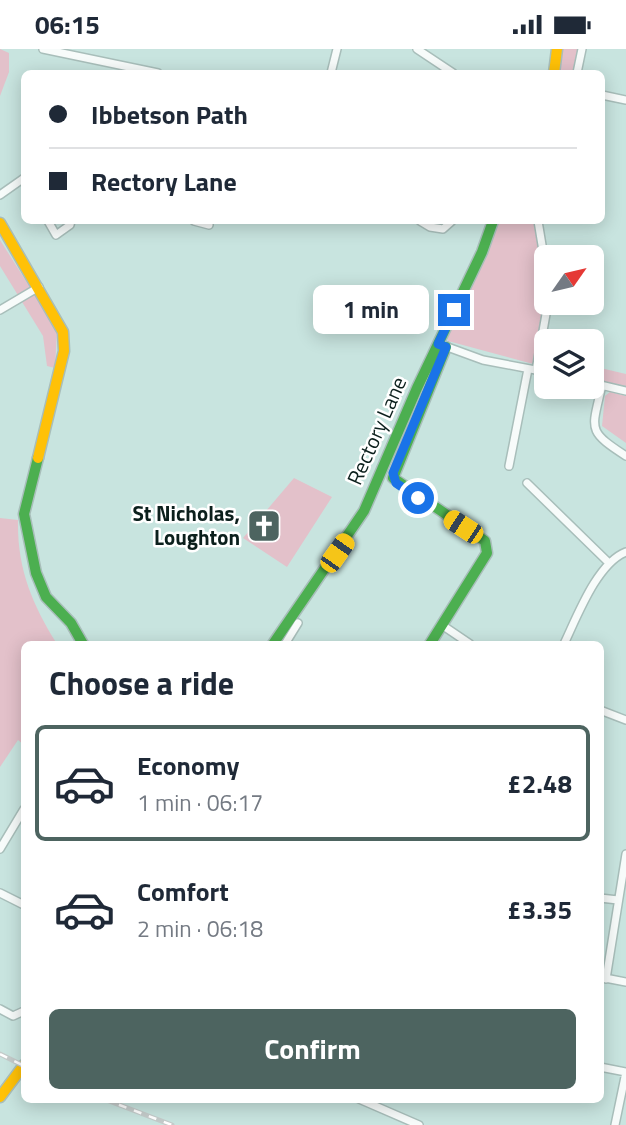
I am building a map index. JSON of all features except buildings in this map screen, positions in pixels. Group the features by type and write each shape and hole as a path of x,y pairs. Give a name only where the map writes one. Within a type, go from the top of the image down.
{"street":[{"path":"43,49 144,70"},
{"path":"332,70 337,49"},
{"path":"417,49 446,70"},
{"path":"554,70 557,49"},
{"path":"578,70 582,49"},
{"path":"605,96 626,100"},
{"path":"0,195 21,179"},
{"path":"0,223 58,319 65,342 24,515 36,573 46,597 71,624 81,641"},
{"path":"50,224 56,235 72,226"},
{"path":"425,224 443,229 449,224"},
{"name":"Rectory Lane","path":"276,641 364,511 442,346 492,224"},
{"path":"538,224 542,245"},
{"path":"0,310 39,287"},
{"path":"509,465 545,315"},
{"path":"432,641 487,553 485,541 396,483 393,473 442,346 483,359 532,369"},
{"path":"604,386 626,391"},
{"path":"598,399 593,426 598,438 626,456"},
{"path":"527,483 609,563"},
{"path":"565,641 584,602 609,563 626,552"},
{"path":"289,641 298,623"},
{"path":"442,625 466,641"},
{"path":"604,712 626,720"},
{"path":"0,849 21,814"},
{"path":"604,969 626,854"},
{"path":"0,893 21,904"},
{"path":"604,898 618,900"},
{"path":"604,979 626,982"},
{"path":"0,1009 13,1016 21,1012"},
{"path":"604,1068 626,1072 615,1125"},
{"path":"0,1097 21,1069"},
{"path":"368,1103 419,1125"}],"shaded area":[{"path":"0,49 9,53 9,72 0,96"},
{"path":"561,49 582,49 578,70 558,70"},
{"path":"495,224 538,224 541,245 534,245 534,315 543,315 542,329 534,329 534,364 448,341 446,330"},
{"path":"0,240 57,330 55,368 47,366 43,336 0,266"},
{"path":"604,369 626,374 626,386 604,381"},
{"path":"610,392 626,396 626,443 602,426 605,396"},
{"path":"294,478 332,497 287,567 243,538"},
{"path":"0,518 18,520 23,570 33,600 55,641 21,641 21,742 18,740 0,767"}],"railway":[{"path":"0,1054 21,1064"},
{"path":"114,1103 172,1125"}],"traffic: fast":[{"path":"275,641 364,511 417,388 482,252 492,224"},
{"path":"432,641 487,553 485,541 393,478 446,347"},
{"path":"38,458 24,514 36,573 46,597 71,623 81,641"}],"traffic: slow":[{"path":"554,70 557,49"},
{"path":"0,223 63,332 64,351 38,458"},
{"path":"0,1097 21,1069"}],"place":[{"name":"St Nicholas, Loughton","path":"264,526"}],"route":[{"path":"418,498 396,483 393,473 446,347 438,344 454,310"}]}
